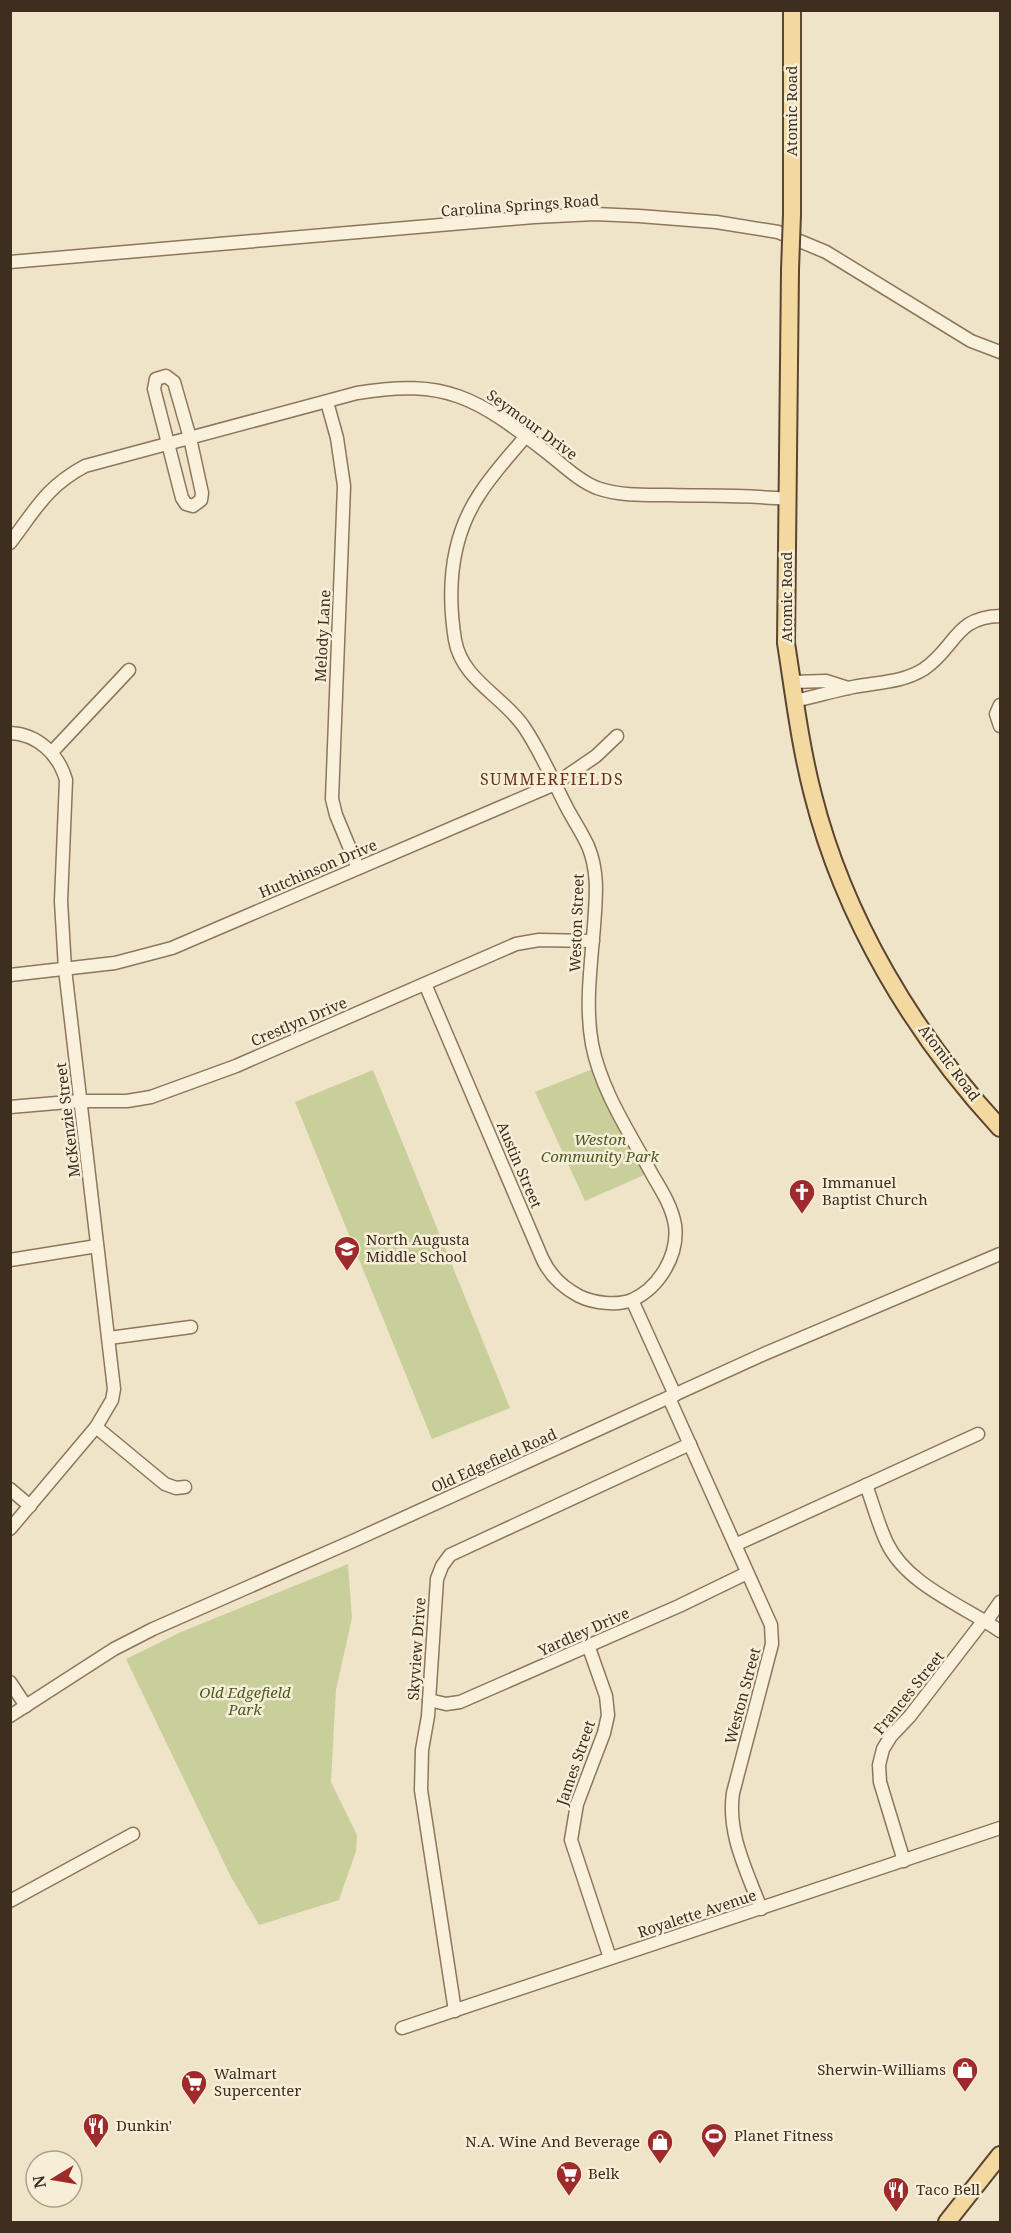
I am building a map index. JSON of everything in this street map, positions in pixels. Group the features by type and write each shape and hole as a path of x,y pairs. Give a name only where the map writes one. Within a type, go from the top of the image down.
{"main road":[{"name":"Atomic Road","path":"792,10 792,214 785,633 794,701 813,796 829,846 852,903 882,966 908,1008 954,1072 1000,1128"},
{"path":"947,2221 1000,2155"}],"street":[{"name":"Carolina Springs Road","path":"10,262 534,217 595,214 677,218 761,228 800,240 826,252 971,341 1000,352"},
{"path":"162,376 169,377 174,382 189,438 202,493 201,500 196,505 186,504 182,498 154,389 156,379 162,376"},
{"name":"Seymour Drive","path":"10,543 39,502 67,476 85,466 357,393 385,388 437,390 476,402 526,436 577,476 595,487 608,491 644,496 754,496 788,499"},
{"name":"Melody Lane","path":"327,402 337,438 344,486 332,799 336,815 358,868"},
{"name":"Weston Street","path":"526,436 480,492 466,517 454,552 451,592 455,638 470,674 507,706 520,721 585,840 593,861 596,883 589,1008 591,1038 596,1061 616,1107 663,1194 675,1226 671,1255 663,1273 651,1287 632,1300 690,1444 768,1618 772,1632 772,1644 733,1793 731,1814 734,1836 761,1909"},
{"path":"794,701 852,687 895,681 912,674 929,664 966,624 984,617 1000,616"},
{"path":"10,733 30,738 52,752 129,670"},
{"path":"792,682 820,681 842,687 852,687"},
{"path":"1000,705 996,714 1000,726"},
{"name":"Hutchinson Drive","path":"10,975 115,963 154,954 555,784 596,756 617,736"},
{"name":"McKenzie Street","path":"10,1529 96,1427 110,1406 114,1395 65,969 61,901 67,789 64,772 52,752"},
{"name":"Crestlyn Drive","path":"10,1107 80,1101 127,1101 151,1097 236,1066 505,948 527,941 547,939 593,940"},
{"name":"Austin Street","path":"425,984 542,1258 551,1274 566,1288 587,1299 615,1303 632,1300"},
{"path":"10,1260 98,1246"},
{"name":"Old Edgefield Road","path":"12,1713 136,1637 772,1351 1000,1254"},
{"path":"109,1338 191,1327"},
{"path":"96,1427 165,1484 176,1488 185,1487"},
{"path":"735,1545 978,1434"},
{"name":"Skyview Drive","path":"455,2011 421,1790 422,1750 429,1700 437,1579 441,1566 450,1555 690,1444"},
{"path":"866,1485 887,1543 900,1563 917,1579 1000,1631"},
{"path":"10,1489 30,1506"},
{"name":"Yardley Drive","path":"429,1700 446,1704 460,1702 679,1606 747,1573"},
{"name":"Frances Street","path":"904,1861 880,1782 879,1766 883,1749 891,1736 910,1716 1000,1602"},
{"name":"James Street","path":"588,1645 606,1696 608,1715 604,1733 577,1804 571,1840 610,1958"},
{"path":"10,1682 26,1706"},
{"name":"Royalette Avenue","path":"402,2028 1000,1828"},
{"path":"10,1901 133,1834"}],"green space":[{"name":"Weston Community Park","path":"595,1068 651,1172 585,1201 535,1092"},
{"path":"373,1070 510,1408 432,1439 295,1102"},
{"name":"Old Edgefield Park","path":"348,1564 352,1618 336,1690 331,1782 357,1835 356,1851 339,1900 259,1925 231,1877 126,1659 181,1632"}],"place":[{"name":"Immanuel Baptist Church","path":"802,1215"},
{"name":"North Augusta Middle School","path":"347,1272"},
{"name":"Sherwin-Williams","path":"965,2093"},
{"name":"Walmart Supercenter","path":"194,2106"},
{"name":"Dunkin'","path":"96,2149"},
{"name":"Planet Fitness","path":"714,2159"},
{"name":"N.A. Wine And Beverage","path":"660,2165"},
{"name":"Belk","path":"569,2197"},
{"name":"Taco Bell","path":"896,2213"}],"district":[{"name":"SUMMERFIELDS","path":"552,779"}]}
